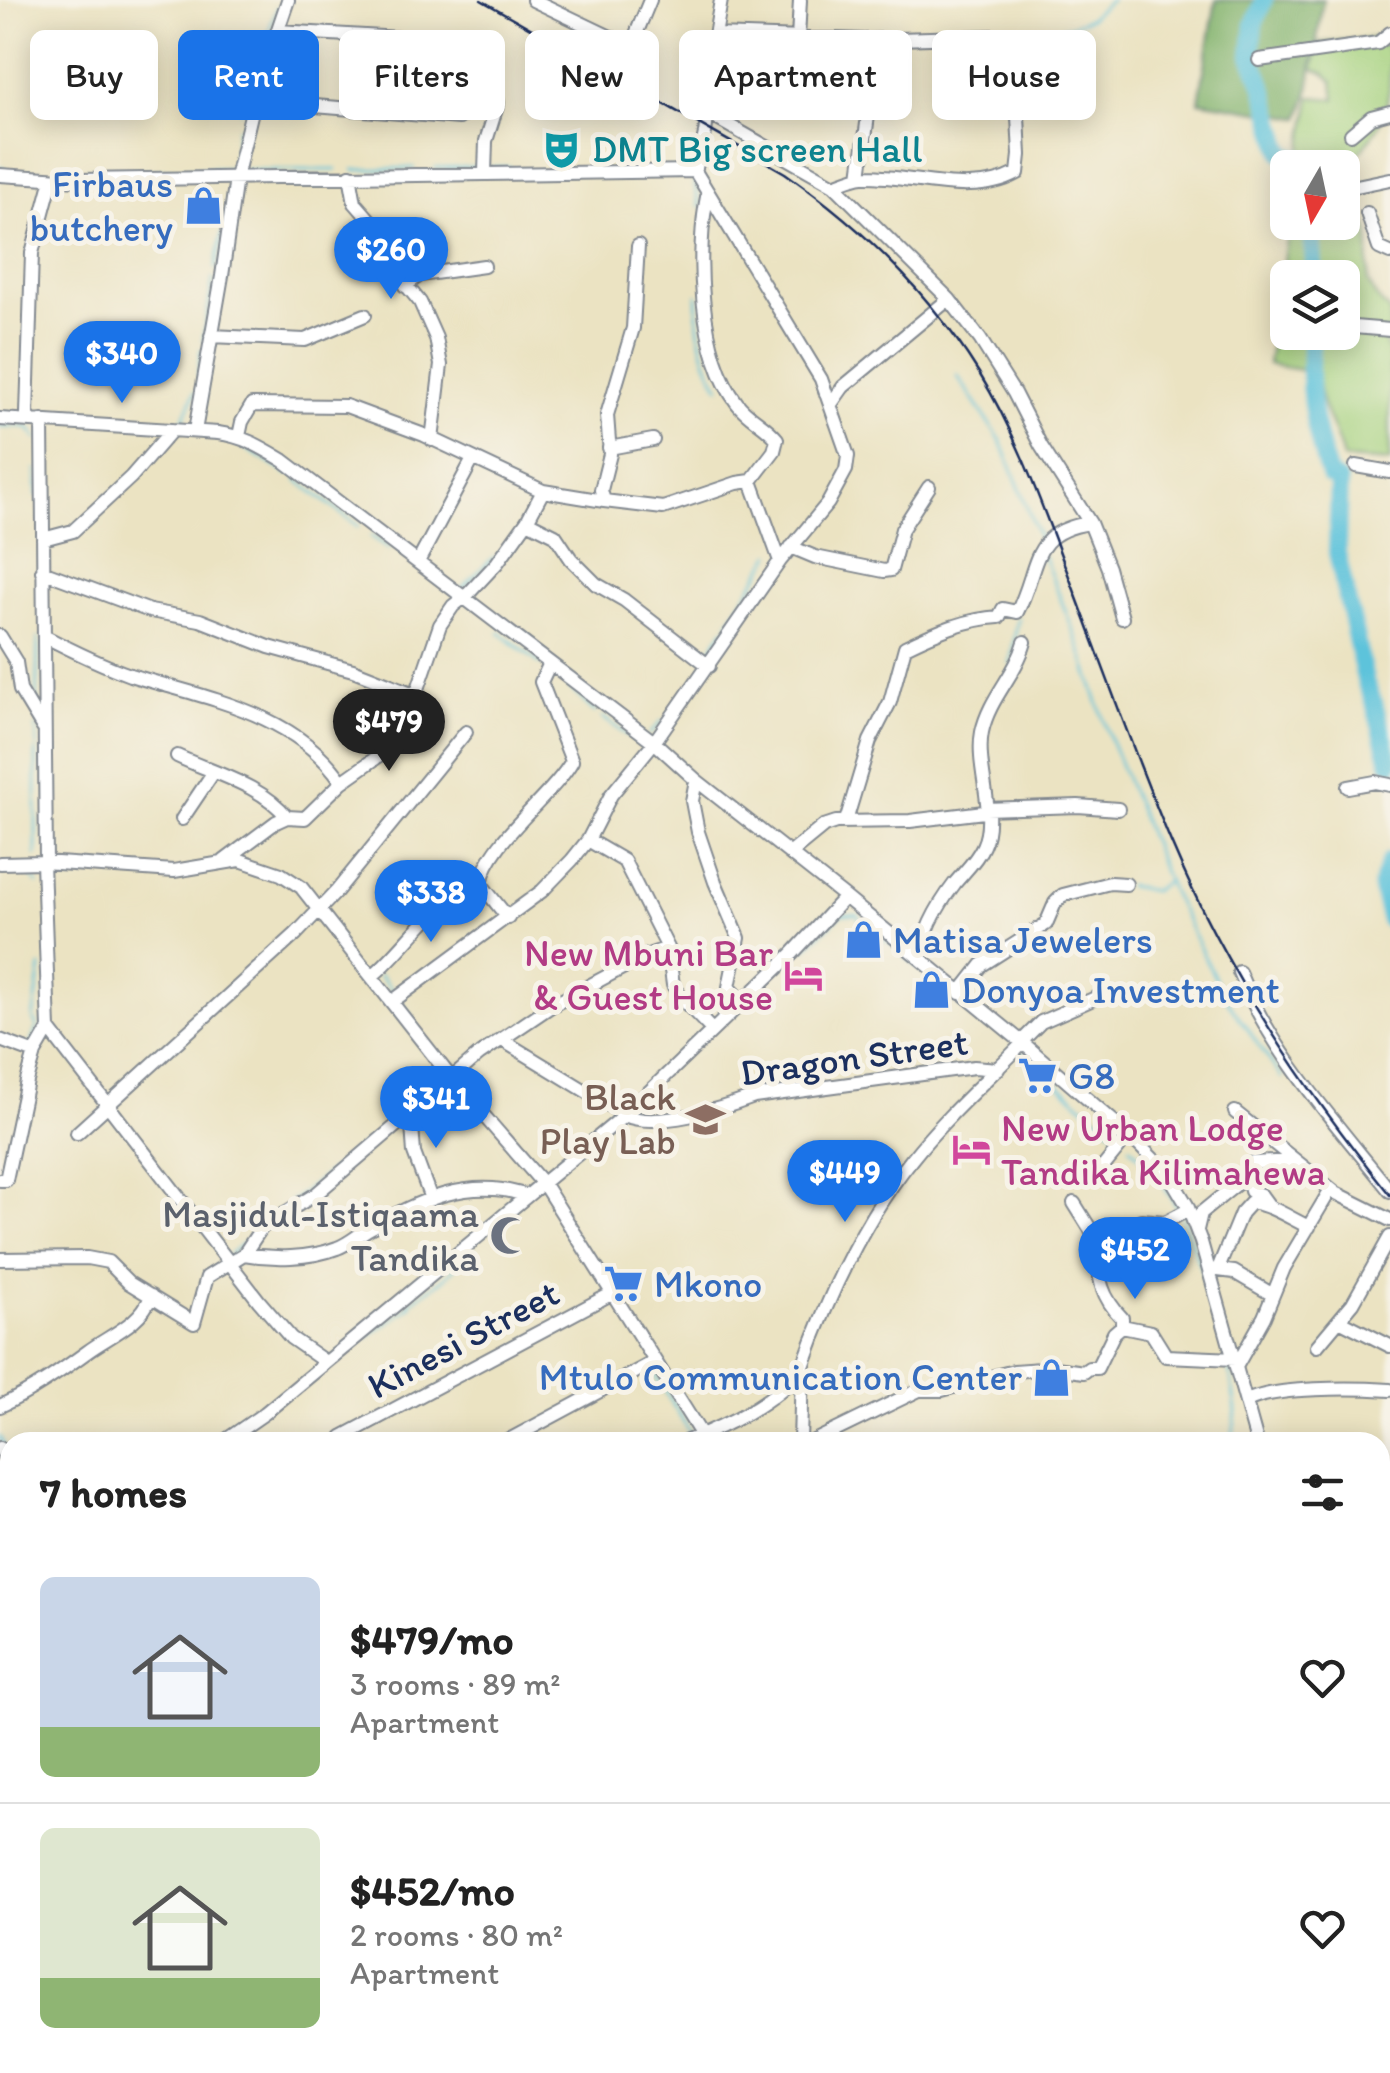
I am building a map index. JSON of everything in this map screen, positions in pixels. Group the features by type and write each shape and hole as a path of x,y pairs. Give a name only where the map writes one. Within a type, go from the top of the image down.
{"street":[{"path":"278,30 288,0"},
{"path":"533,0 625,44 634,38 650,0"},
{"path":"718,30 721,0"},
{"path":"798,30 800,0"},
{"path":"1259,60 1378,43 1390,33"},
{"path":"834,186 860,176 975,184 1013,176 1020,166 1014,40 997,36 912,39"},
{"path":"1351,134 1371,117 1390,112"},
{"path":"194,431 236,178 250,120"},
{"path":"485,173 486,142 493,120"},
{"path":"393,1001 542,892 588,840 611,795 709,666 780,561 828,504 848,463 830,404 808,353 695,172 706,120"},
{"path":"719,120 834,186 950,300 1014,392 1090,523 1122,618"},
{"path":"860,176 867,120"},
{"path":"0,175 52,180 695,172"},
{"path":"350,175 355,203 376,226 388,263 420,302 440,354 432,440"},
{"path":"1360,185 1390,179"},
{"path":"0,1180 6,1180 35,1053 49,1028 43,539 36,421 27,414 32,252 52,180"},
{"path":"239,436 252,404 346,406 432,440 542,491 663,508 737,483 751,482 774,451 777,440 744,412 721,378 701,276 708,192"},
{"path":"1367,213 1379,248 1390,253"},
{"path":"604,501 601,490 610,462 607,415 632,328 638,246"},
{"path":"406,286 420,275 484,266"},
{"path":"830,404 843,387 950,300"},
{"path":"212,336 304,340 365,315"},
{"path":"1360,328 1390,330"},
{"path":"0,419 239,436 283,460 654,742 696,780 846,896 1022,1042 1169,1175 1213,1269 1253,1432"},
{"path":"43,539 73,532 111,498 172,430"},
{"path":"609,448 653,440"},
{"path":"418,562 472,459"},
{"path":"1356,466 1390,472"},
{"path":"751,482 780,561"},
{"path":"792,548 815,557 884,572 891,570 902,529 929,487"},
{"path":"224,861 254,836 288,817 305,818 388,746 406,721 440,625 453,606 497,563 527,521 542,491"},
{"path":"527,521 555,535 571,559 596,584 624,600 709,666"},
{"path":"846,821 856,780 890,702 905,647 944,628 999,616 1005,609 1017,612 1035,572 1036,552 1069,527 1090,523"},
{"path":"42,571 150,611 200,620 268,648 352,670 414,694"},
{"path":"0,636 16,662 20,690 44,729"},
{"path":"44,636 128,674 187,689 245,710 296,737 332,768 342,782"},
{"path":"920,958 924,936 939,908 984,845 988,825 980,750 982,731 990,706 1015,668 1024,642"},
{"path":"508,918 481,880 535,802 572,761 542,682 550,663"},
{"path":"77,1133 320,908 466,732"},
{"path":"177,756 266,798 288,817"},
{"path":"182,819 213,773"},
{"path":"696,780 692,800 698,832 739,938 729,987 742,1001"},
{"path":"1348,787 1374,782 1390,785"},
{"path":"791,853 824,826 846,821 910,821 984,812 986,808 1118,809"},
{"path":"588,840 624,860 668,948 673,985 682,1000 712,1030"},
{"path":"0,863 45,862 174,871 224,861 256,863 289,878 320,908 452,1080 542,1182 699,1432"},
{"path":"373,975 390,963 415,931 465,883 481,880"},
{"path":"960,992 982,966 1046,924 1063,894 1110,883 1126,884"},
{"path":"237,1432 625,1115 846,896"},
{"path":"0,1259 87,1258 108,1262 130,1283 194,1323 207,1278 244,1254 262,1227 316,1194 411,1111 551,1006 668,948"},
{"path":"1239,972 1248,994 1294,1068 1390,1191"},
{"path":"800,1432 802,1369 846,1264 912,1159 1041,1022 1109,992"},
{"path":"49,1028 110,1105 132,1140 291,1338 324,1361"},
{"path":"0,1040 35,1053"},
{"name":"Dragon Street","path":"502,1040 625,1115 646,1122 737,1104 754,1096 974,1067 998,1069"},
{"path":"411,1111 414,1153 431,1198"},
{"path":"1235,1112 1332,1189 1390,1220"},
{"path":"1099,1172 1129,1135"},
{"path":"1198,1233 1200,1214 1239,1182 1252,1163 1295,1161"},
{"path":"1239,1182 1250,1184 1251,1191 1261,1194 1278,1214 1308,1227"},
{"path":"244,1254 275,1258 339,1248 431,1198 466,1188 499,1187 526,1195"},
{"path":"1236,1363 1254,1337 1284,1268 1332,1189"},
{"path":"1213,1269 1245,1208 1253,1202 1268,1206"},
{"path":"1074,1203 1104,1251"},
{"path":"1104,1251 1118,1249 1141,1220 1165,1222 1188,1210"},
{"path":"1317,1346 1341,1321 1390,1236"},
{"path":"833,1432 919,1390 942,1390 1014,1371 1054,1368 1081,1372 1098,1366 1110,1340 1122,1326 1122,1318 1112,1308 1102,1286 1099,1261 1104,1251"},
{"path":"1213,1269 1234,1272 1273,1295"},
{"name":"Kinesi Street","path":"351,1432 612,1294"},
{"path":"0,1406 52,1380 138,1318 151,1296"},
{"path":"1341,1321 1390,1346"},
{"path":"1122,1326 1151,1332 1166,1356 1236,1363"},
{"path":"524,1432 654,1362"},
{"path":"716,1432 745,1416 802,1369"},
{"path":"1246,1402 1284,1392 1390,1390"},
{"path":"1245,1432 1248,1418"}],"green space":[{"path":"1216,0 1323,0 1308,96 1300,118 1199,101"},
{"path":"1382,37 1389,55 1387,102 1372,136 1360,152 1302,150 1311,97 1335,99 1333,81 1313,69 1318,43"},
{"path":"1360,214 1369,230 1368,282 1390,312 1390,338 1385,341 1390,357 1390,462 1343,459 1320,395 1318,373 1268,364 1270,350 1360,350 1360,260 1284,260 1287,240 1360,240"}],"waterway":[{"path":"1057,30 1088,19 1111,0"},
{"path":"1264,0 1254,24 1251,56 1282,150"},
{"path":"269,30 277,8"},
{"path":"91,174 233,168 238,127"},
{"path":"0,167 4,168"},
{"path":"435,168 479,167"},
{"path":"492,167 510,167"},
{"path":"354,170 414,168"},
{"path":"245,170 336,170"},
{"path":"694,181 700,207"},
{"path":"215,269 222,233"},
{"path":"1312,240 1314,260"},
{"path":"203,341 213,279"},
{"path":"697,294 701,342 720,387"},
{"path":"198,377 201,350"},
{"path":"1312,350 1310,387 1315,422 1329,476 1339,481 1337,553 1366,684 1390,762"},
{"path":"957,375 1001,441 1041,543"},
{"path":"182,423 195,392"},
{"path":"31,414 58,416"},
{"path":"0,426 28,427 37,439"},
{"path":"242,446 288,474"},
{"path":"36,469 37,495"},
{"path":"297,480 358,526"},
{"path":"371,536 390,549"},
{"path":"728,624 772,554"},
{"path":"1043,555 1078,642 1111,742 1172,892 1224,996 1282,1078"},
{"path":"461,589 494,557"},
{"path":"1010,664 1018,618"},
{"path":"706,656 725,629"},
{"path":"500,633 542,665"},
{"path":"36,705 38,638"},
{"path":"569,687 595,712"},
{"path":"602,717 640,744"},
{"path":"650,734 662,721"},
{"path":"36,728 37,746"},
{"path":"36,750 36,855"},
{"path":"1390,861 1381,886 1390,921"},
{"path":"14,869 25,869 38,884"},
{"path":"1128,886 1153,891 1167,881"},
{"path":"805,949 841,914 858,915 871,936 889,942 963,1007 985,1020"},
{"path":"30,1046 37,1027 33,1019 41,967"},
{"path":"379,975 394,992"},
{"path":"401,1002 411,1016"},
{"path":"1020,1051 1120,1137"},
{"path":"1102,1103 1126,1124"},
{"path":"291,1202 371,1139"},
{"path":"1129,1146 1154,1169 1179,1210"},
{"path":"1182,1217 1207,1285"},
{"path":"230,1254 243,1243"},
{"path":"367,1337 445,1278 474,1247"},
{"path":"1229,1365 1236,1411 1233,1432"},
{"path":"653,1371 690,1432"}],"railway":[{"path":"481,0 785,173 867,239 938,315 979,373 1016,443 1157,808 1216,937 1297,1070 1390,1195"}],"place":[{"name":"DMT Big screen Hall","path":"562,149"},
{"name":"Firbaus butchery","path":"203,206"},
{"name":"Matisa Jewelers","path":"863,940"},
{"name":"New Mbuni Bar & Guest House","path":"803,975"},
{"name":"Donyoa Investment","path":"931,990"},
{"name":"G8","path":"1038,1076"},
{"name":"Black Play Lab","path":"706,1119"},
{"name":"New Urban Lodge Tandika Kilimahewa","path":"971,1150"},
{"name":"Masjidul-Istiqaama Tandika","path":"509,1236"},
{"name":"Mkono","path":"624,1284"},
{"name":"Mtulo Communication Center","path":"1052,1377"}]}
